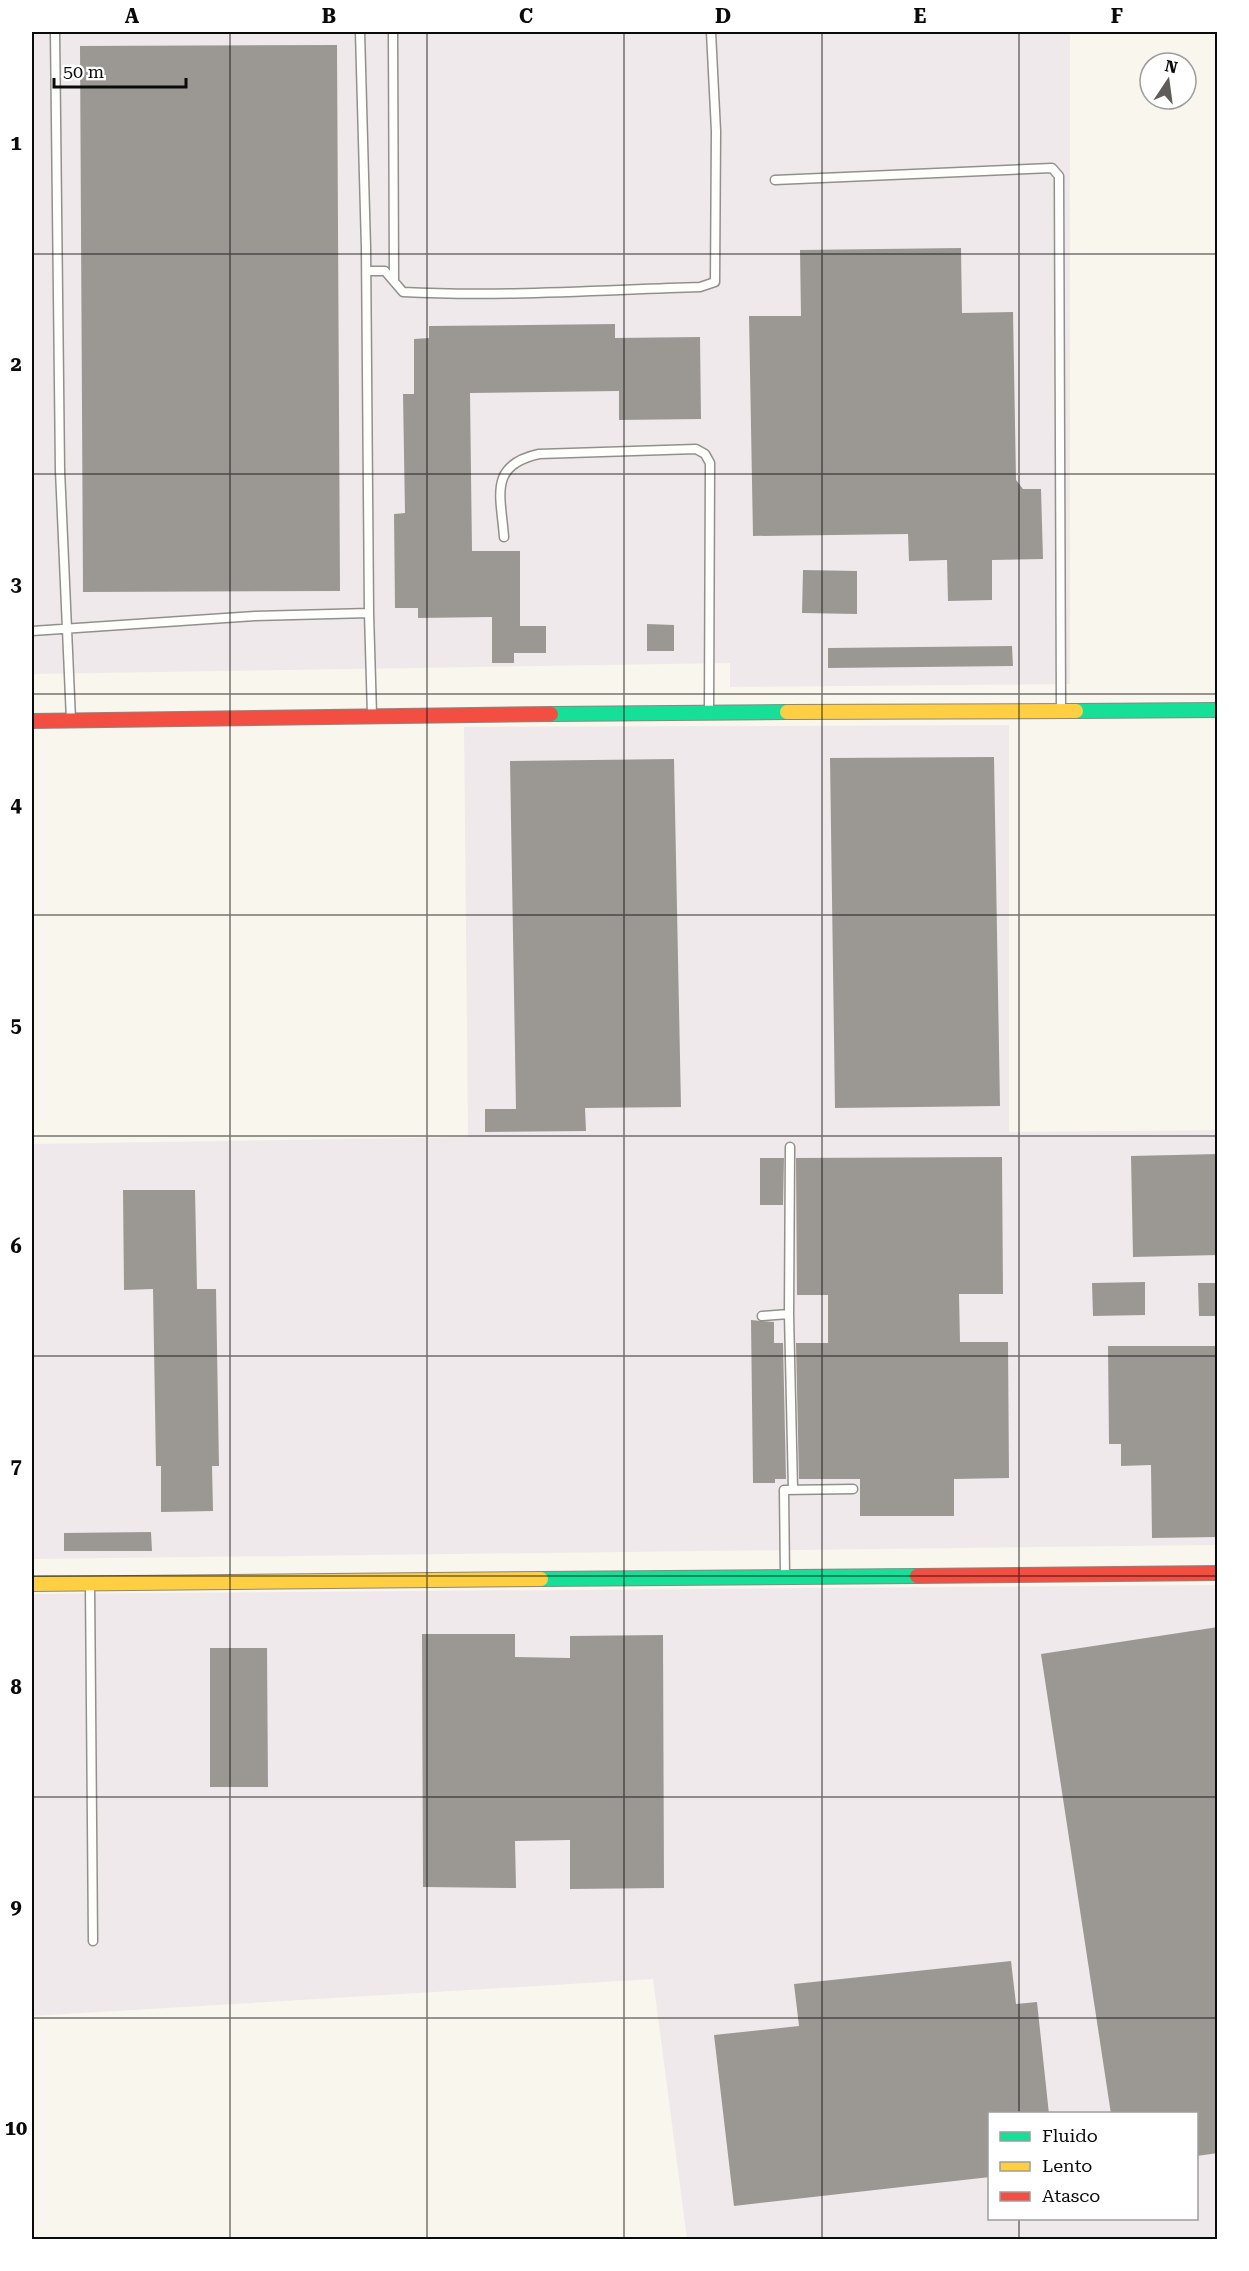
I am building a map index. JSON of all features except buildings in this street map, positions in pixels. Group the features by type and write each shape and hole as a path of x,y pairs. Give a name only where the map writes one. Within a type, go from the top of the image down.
{"street":[{"path":"32,721 709,712 1218,710"},
{"path":"32,1584 1218,1574"}],"lane":[{"path":"55,32 60,470 71,720"},
{"path":"360,32 367,271 369,613 372,716"},
{"path":"393,32 394,280"},
{"path":"367,271 386,271 403,292 519,294 700,287 715,282 716,131 711,32"},
{"path":"775,180 1052,168 1059,176 1061,711"},
{"path":"504,537 500,484 508,466 521,458 539,454 696,448 705,454 710,464 709,712"},
{"path":"32,631 146,622 320,613 369,613"},
{"path":"790,1147 789,1314 793,1490"},
{"path":"762,1316 789,1314"},
{"path":"785,1577 784,1490 852,1489"},
{"path":"90,1583 93,1941"}],"shaded area":[{"path":"32,32 1070,32 1070,684 730,687 730,663 32,674"},
{"path":"1009,725 1009,1132 1217,1130 1217,1545 32,1559 32,1144 468,1137 464,727"},
{"path":"1217,1585 1217,2239 687,2239 653,1979 32,2016 32,1594"}],"traffic: fast":[{"path":"1076,711 1218,710"},
{"path":"551,714 787,712"},
{"path":"541,1579 917,1576"}],"traffic: slow":[{"path":"787,712 1076,711"},
{"path":"32,1584 541,1579"}],"traffic: jam":[{"path":"32,721 551,714"},
{"path":"917,1576 1218,1573"}]}
